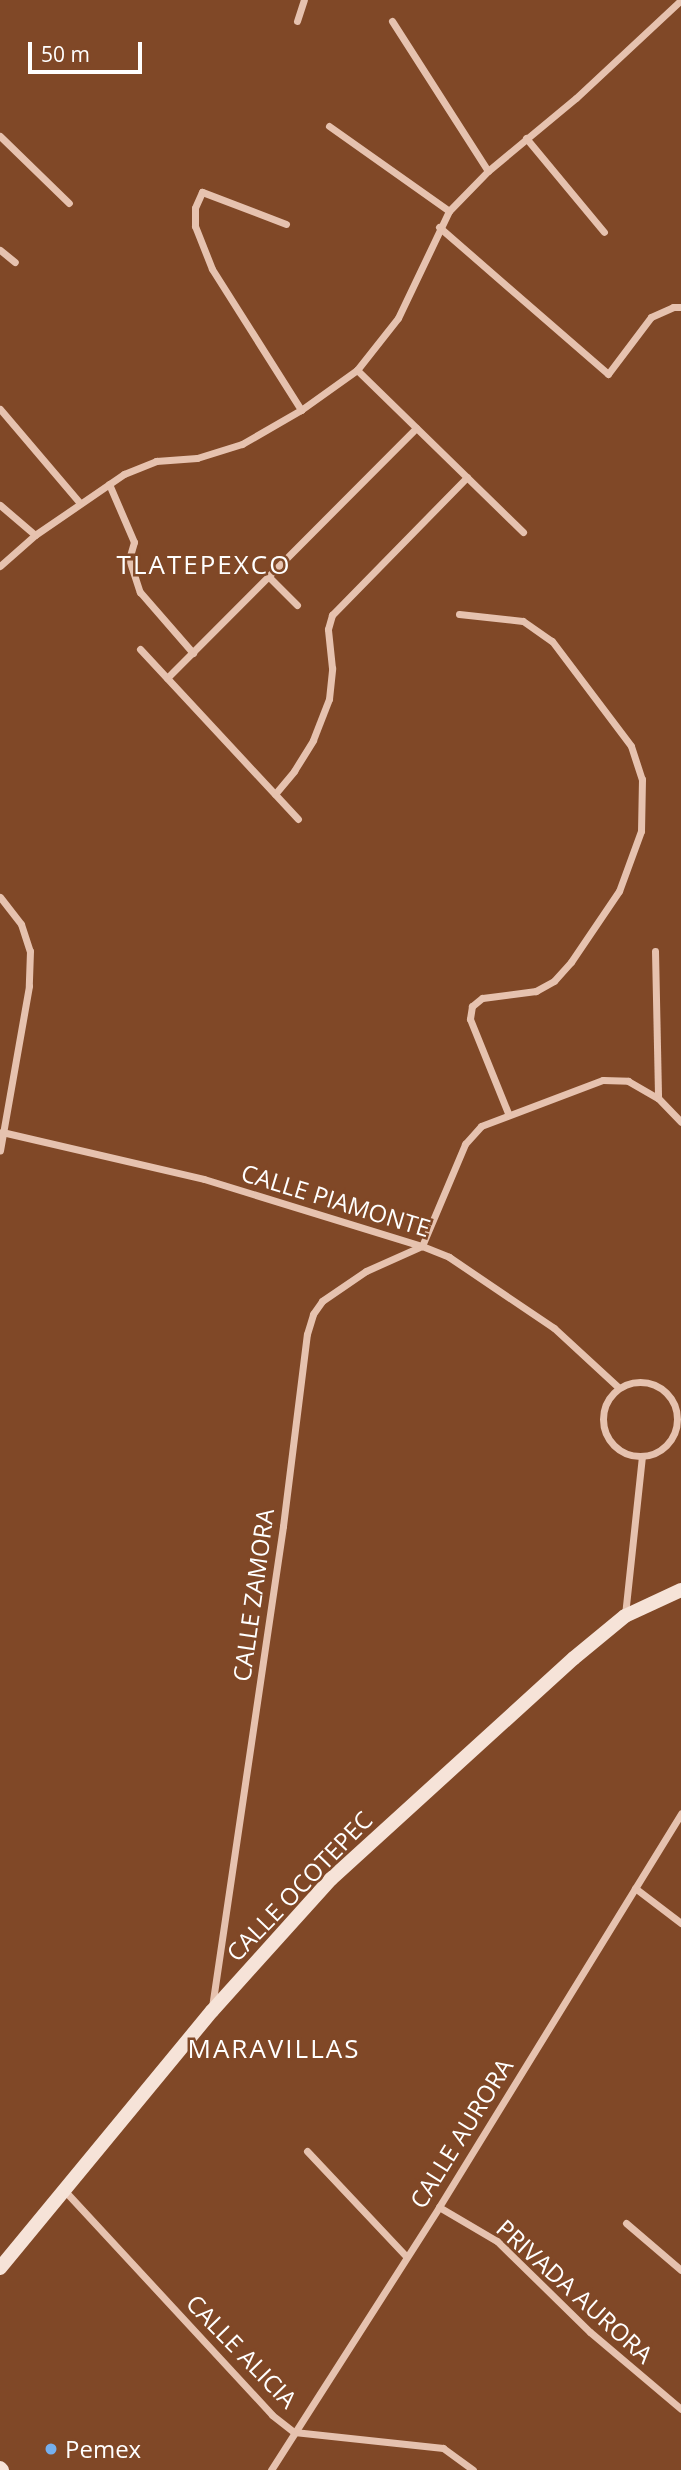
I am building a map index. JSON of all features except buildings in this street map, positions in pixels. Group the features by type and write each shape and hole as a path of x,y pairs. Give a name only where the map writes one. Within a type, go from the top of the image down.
{"street":[{"path":"297,21 304,0"},
{"path":"0,566 36,535 109,484 156,461 197,458 242,444 301,410 357,370 398,318 439,227 449,211 488,171 576,97 681,1"},
{"path":"392,21 488,171"},
{"path":"329,126 449,211"},
{"path":"0,136 69,203"},
{"path":"526,138 604,232"},
{"path":"286,224 202,192 195,208 195,226 212,269 301,410"},
{"path":"439,227 608,374 651,317 681,307"},
{"path":"0,250 15,262"},
{"path":"357,370 523,532"},
{"path":"0,409 80,503"},
{"path":"167,678 416,428"},
{"path":"275,794 294,771 313,740 329,699 332,668 328,629 332,615 467,477"},
{"path":"109,484 134,542 129,559 140,593 193,653"},
{"path":"0,505 36,535"},
{"path":"268,576 297,605"},
{"path":"459,614 523,621 552,641 631,746 642,779 641,831 619,891 571,962 554,981 536,991 482,998 472,1006 470,1019 508,1113"},
{"path":"140,649 298,819"},
{"path":"0,897 21,924 30,951 29,986 0,1150"},
{"path":"655,951 658,1098"},
{"path":"422,1246 465,1144 481,1126 508,1113 603,1080 628,1081 658,1098 681,1122"},
{"name":"CALLE PIAMONTE","path":"2,1132 204,1179 422,1246 449,1257 554,1328 619,1388"},
{"name":"CALLE ZAMORA","path":"212,2011 283,1526 307,1334 313,1314 336,1290 390,1259 422,1246"},
{"path":"645,1382 658,1387 675,1407 677,1421 674,1434 655,1453 642,1456 628,1454 616,1447 607,1437 604,1410 619,1388 631,1383 645,1382"},
{"path":"625,1616 642,1456"},
{"name":"CALLE OCOTEPEC","path":"0,2268 212,2011 331,1879 574,1658 625,1616 681,1590"},
{"name":"CALLE AURORA","path":"271,2470 439,2207 681,1814"},
{"path":"635,1888 681,1923"},
{"path":"307,2151 406,2256"},
{"name":"CALLE ALICIA","path":"64,2189 272,2415 294,2432 443,2448 473,2470"},
{"name":"PRIVADA AURORA","path":"439,2207 497,2241 590,2332 681,2409"},
{"path":"626,2223 681,2270"}],"place":[{"name":"Pemex","path":"51,2449"}],"district":[{"name":"TLATEPEXCO","path":"204,565"},
{"name":"MARAVILLAS","path":"274,2049"}]}
